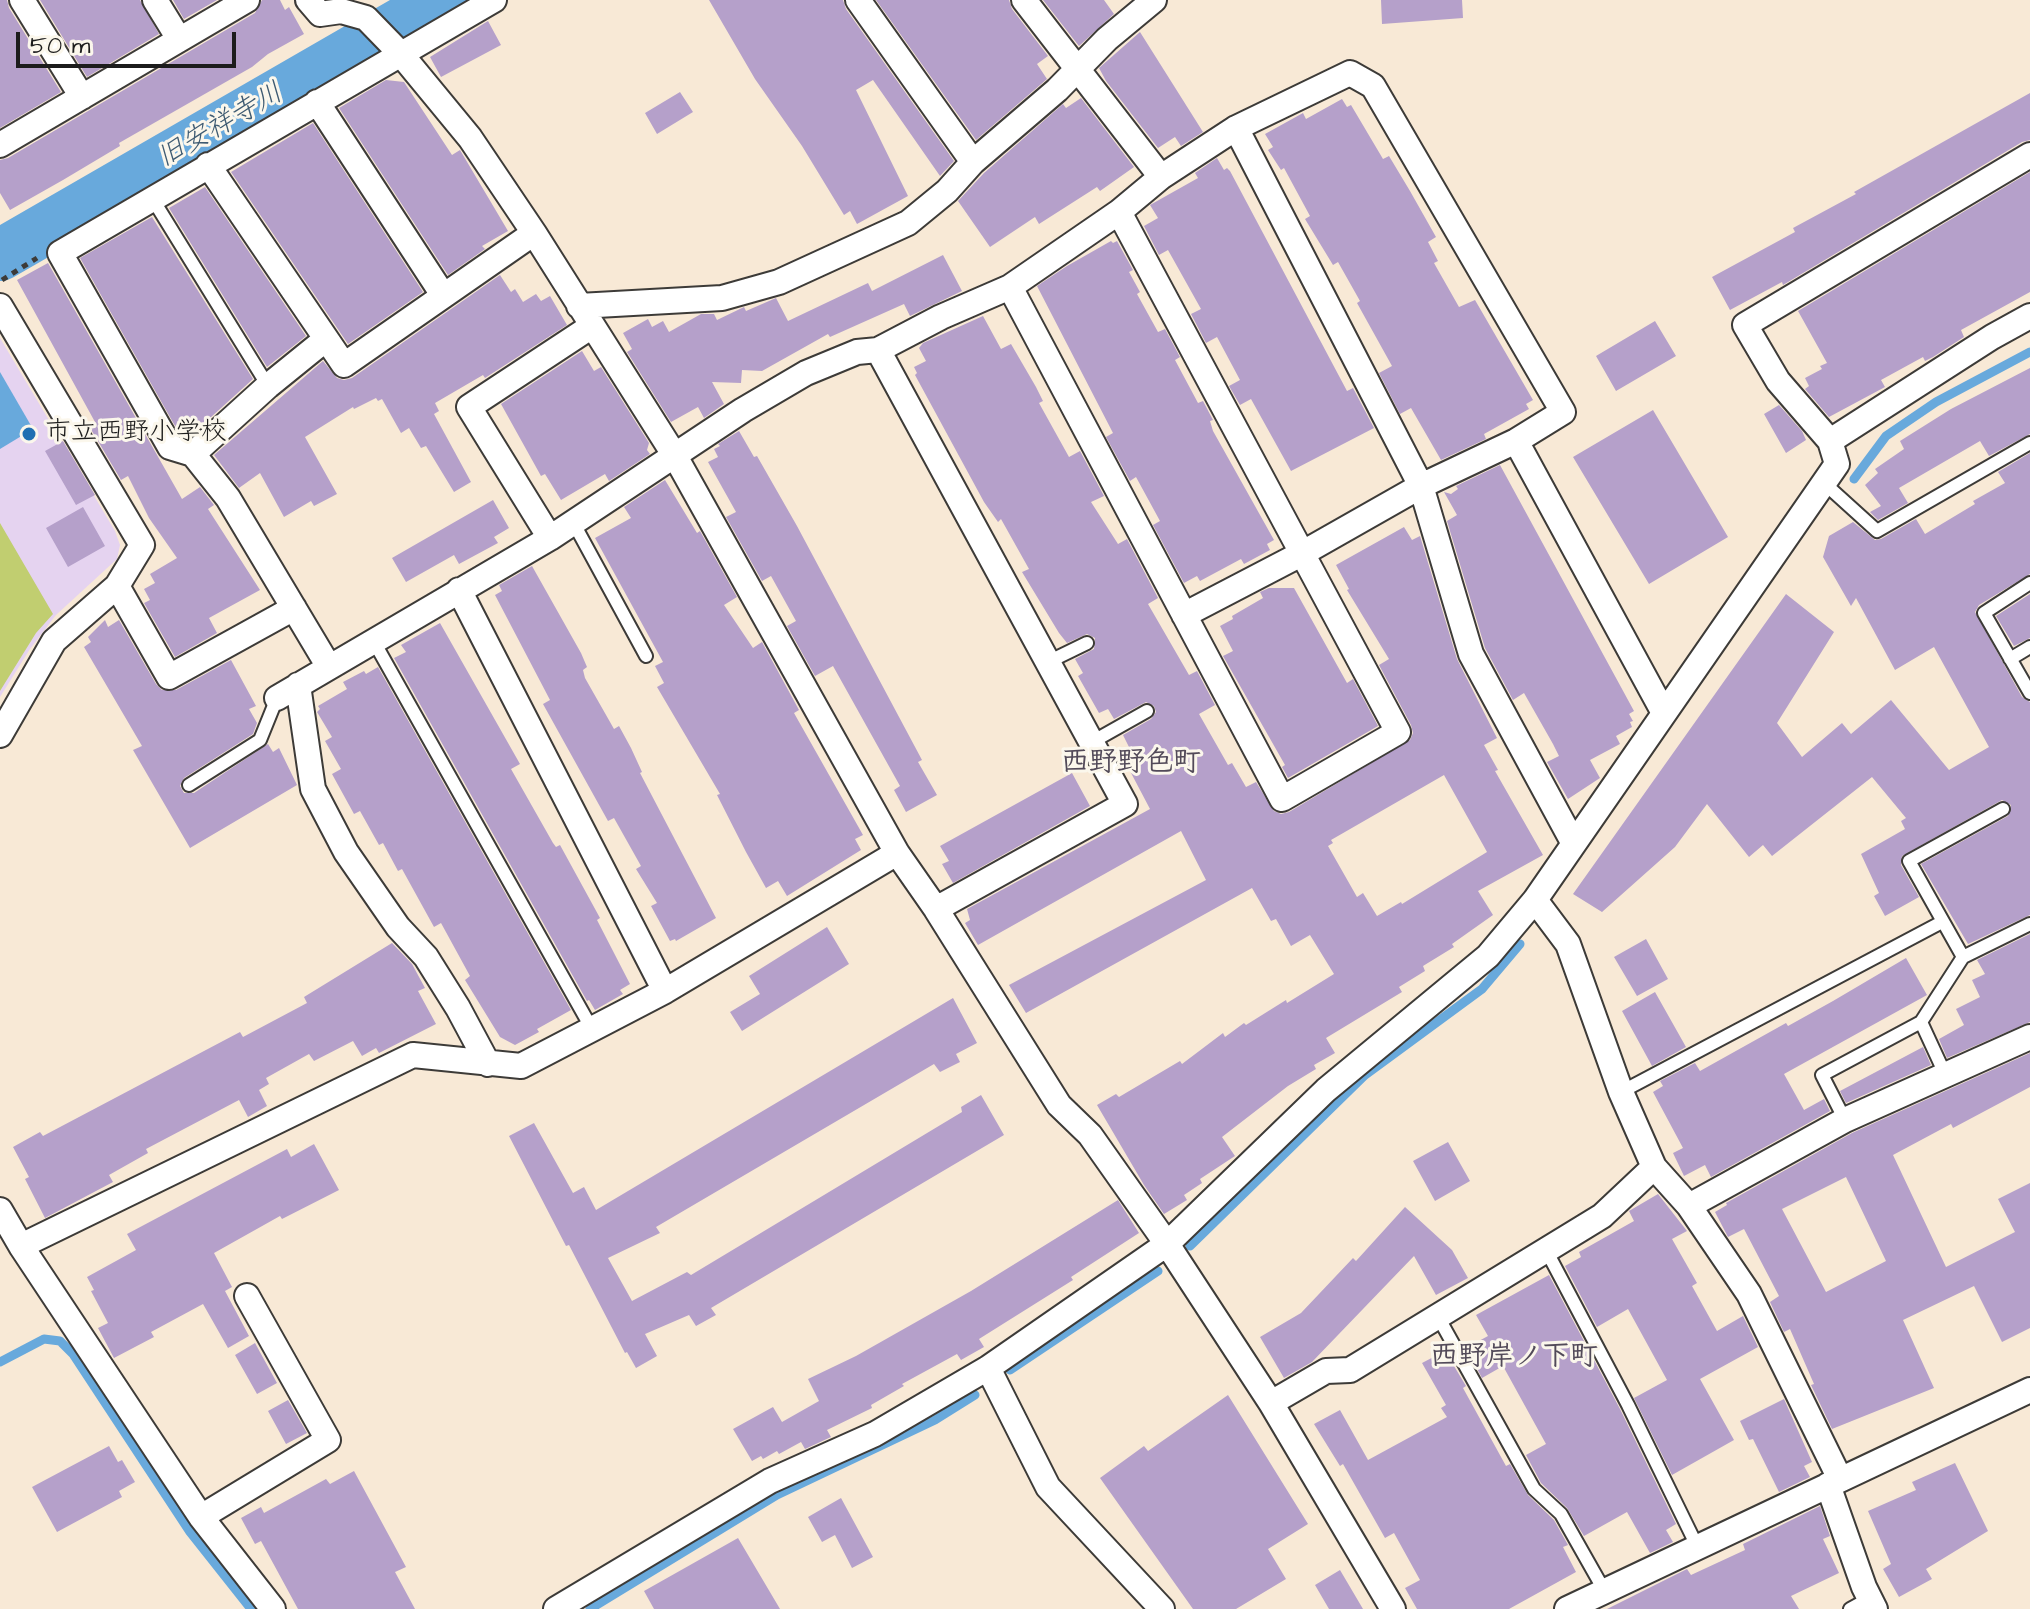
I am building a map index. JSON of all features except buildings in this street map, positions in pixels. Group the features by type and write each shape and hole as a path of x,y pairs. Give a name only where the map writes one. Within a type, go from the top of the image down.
{"street":[{"path":"22,0 82,97"},
{"path":"155,0 179,39"},
{"path":"0,145 247,0"},
{"path":"308,0 320,14 341,11 366,18 400,53 470,138 675,456 897,853 936,909 1059,1105 1090,1135 1167,1244 1271,1403 1393,1609"},
{"path":"329,667 228,498 193,454 170,447 60,253 494,0"},
{"path":"858,0 973,162"},
{"path":"1024,0 1161,177"},
{"path":"550,538 469,407 585,316 722,298 779,282 908,223 1057,90 1107,39 1154,0"},
{"path":"277,698 550,538 743,410 806,373 857,352 878,350 941,317 1010,287 1119,212 1161,177 1236,128 1350,73 1373,86 1563,412 1516,441 1421,486 1303,553 1184,615"},
{"path":"317,102 443,295"},
{"path":"1236,128 1421,486 1471,654 1573,842"},
{"path":"556,1609 770,1481 875,1434 988,1368 1167,1244 1326,1090 1488,956 1535,900 1837,464 1830,441 1778,381 1745,325 2030,155"},
{"path":"208,165 344,365 534,233"},
{"path":"1010,287 1282,799 1398,732 1119,212"},
{"path":"0,306 142,545 117,586 54,641 0,735"},
{"path":"1830,441 2030,316"},
{"path":"193,454 326,339"},
{"path":"878,350 1125,804 936,909"},
{"path":"1516,441 1664,713"},
{"path":"117,586 169,677 294,608"},
{"path":"459,590 665,991"},
{"path":"298,685 313,789 346,852 398,927 426,957 488,1064"},
{"path":"21,1246 413,1055 521,1066 665,991 897,853"},
{"path":"1535,900 1568,944 1621,1092 1654,1167 1689,1206 1749,1294 1834,1482 1864,1587 1865,1605"},
{"path":"1689,1206 1845,1120 2030,1037"},
{"path":"1271,1403 1326,1371 1350,1370 1602,1216 1654,1167"},
{"path":"0,1210 201,1517 273,1609"},
{"path":"201,1517 328,1440 247,1296"},
{"path":"988,1368 1048,1487 1162,1609"},
{"path":"1567,1609 2030,1390"}],"lane":[{"path":"152,198 268,386"},
{"path":"1824,483 1877,531 2030,443"},
{"path":"573,522 646,656"},
{"path":"2030,583 1984,613 2030,693"},
{"path":"373,640 592,1029"},
{"path":"1048,662 1087,643"},
{"path":"2010,659 2030,647"},
{"path":"189,785 260,740 277,698"},
{"path":"1092,742 1147,711"},
{"path":"1963,957 1909,861 2003,809"},
{"path":"1621,1092 1942,922"},
{"path":"1845,1120 1822,1075 1921,1022 1963,957 2030,924"},
{"path":"1921,1022 1945,1074"},
{"path":"1546,1250 1628,1405 1697,1546"},
{"path":"1437,1315 1534,1489 1561,1514 1604,1590"}],"path":[{"path":"0,281 49,251 60,253"}],"shaded area":[{"name":"市立西野小学校","path":"0,338 115,531 120,545 117,559 56,615 0,697"}],"green space":[{"path":"0,523 53,614 36,633 0,691"}],"water":[{"path":"0,372 33,429 0,449"}],"waterway":[{"name":"旧安祥寺川","path":"0,255 442,0"},
{"path":"1854,479 1886,436 1936,402 2030,352"},
{"path":"1190,1246 1365,1075 1482,989 1520,944"},
{"path":"1010,1370 1158,1271"},
{"path":"0,1362 44,1339 60,1341 73,1354 190,1532 251,1609"},
{"path":"590,1609 777,1495 935,1420 975,1395"}],"place":[{"name":"市立西野小学校","path":"29,434"}],"district":[{"name":"西野野色町","path":"1131,764"},
{"name":"西野岸ノ下町","path":"1514,1358"}]}
